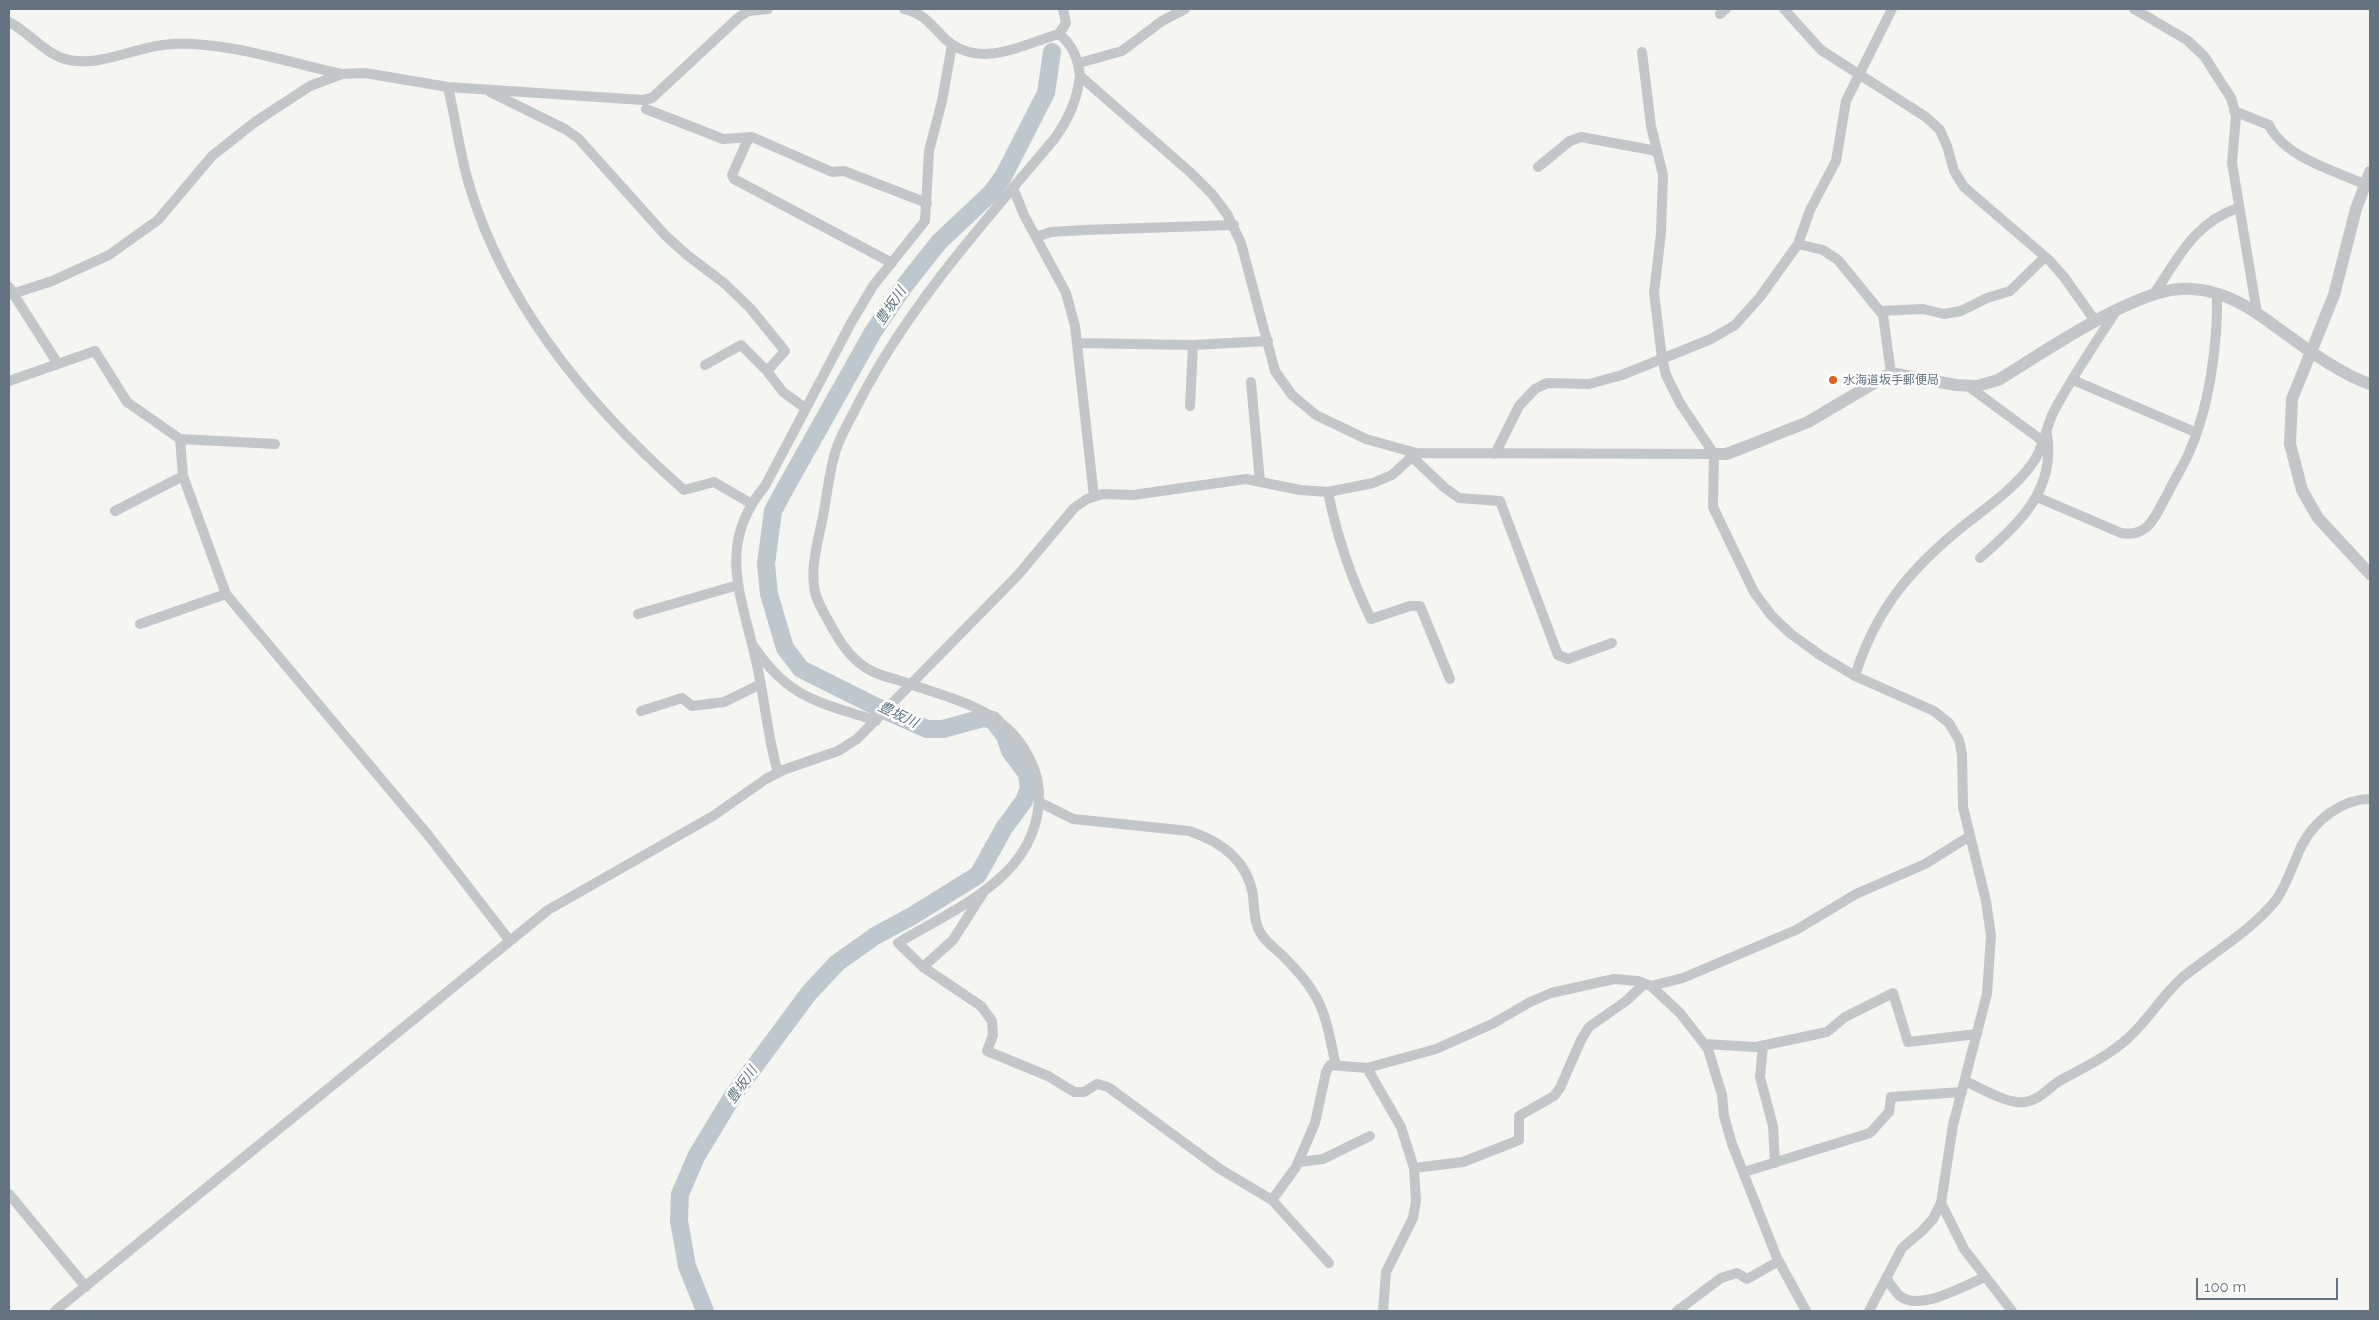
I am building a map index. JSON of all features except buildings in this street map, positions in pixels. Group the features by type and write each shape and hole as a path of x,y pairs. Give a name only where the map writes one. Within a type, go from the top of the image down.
{"street":[{"path":"9,22 67,60 89,62 137,49 173,44 225,48 342,74 365,73 448,87 643,100 652,98 738,18 748,11 768,9"},
{"path":"904,9 917,11 952,45 981,54 1001,54 1055,35 1066,23 1063,9"},
{"path":"1079,63 1122,51 1162,21 1185,9"},
{"path":"1784,9 1821,50 1926,116 1940,130 1948,146 1954,171 1964,187 2046,257 2064,277 2096,322"},
{"path":"2134,9 2187,40 2204,56 2231,98 2234,111 2232,163 2257,313"},
{"path":"1495,454 1519,406 1534,389 1547,383 1589,384 1622,375 1711,340 1735,324 1760,297 1798,244 1810,210 1836,160 1846,101 1888,10"},
{"path":"1055,35 1069,42 1079,63 1078,94 1067,121 928,291 901,328 875,371 835,452 814,564 814,585 820,606 836,636 850,656 869,670 910,687 972,706 1006,725 1020,741 1033,762 1039,783 1039,802 1032,835 1023,855 1014,866 985,890 898,942 923,967 981,1006 992,1020 993,1035 987,1051 1048,1076 1074,1092 1084,1092 1097,1084 1108,1087 1220,1169 1272,1200 1329,1263"},
{"path":"778,773 769,740 752,644 738,586 736,561 738,534 750,503 765,486 805,408 873,286 925,222 929,151 942,101 952,45"},
{"path":"1642,52 1651,126 1663,175 1664,195 1654,293 1662,358 1666,376 1680,403 1714,454 1714,507 1754,592 1771,614 1791,634 1820,655 1855,676 1934,711 1949,723 1959,740 1962,754 1962,807 1986,901 1991,936 1987,994 1953,1125 1941,1203 1933,1219 1902,1248 1869,1311"},
{"path":"58,364 10,292 52,281 109,255 158,220 212,156 255,122 310,86 342,74"},
{"path":"1080,76 1190,172 1212,194 1234,225 1275,371 1292,395 1316,415 1366,439 1414,455 1726,454 1808,422 1891,373 1968,386 1977,386 1998,380 2116,311 2154,294 2180,289 2232,298 2257,313 2345,374 2370,384"},
{"path":"448,87 470,190 492,248 511,288 534,324 606,415 636,448 684,490 714,482 750,503"},
{"path":"485,89 565,129 578,138 665,235 687,255 724,283 750,308 785,351 767,371"},
{"path":"646,108 723,139 749,138 832,172 844,170 927,203"},
{"path":"2234,111 2269,124 2274,136 2287,149 2364,184"},
{"path":"1538,167 1570,141 1581,137 1657,150"},
{"path":"749,138 732,175 734,179 892,263"},
{"path":"2370,172 2364,184 2334,295 2292,399 2290,444 2302,490 2318,518 2370,574"},
{"path":"1013,188 1036,237 1066,293 1077,343 1094,497"},
{"path":"2154,294 2200,229 2221,214 2238,208"},
{"path":"1036,237 1051,232 1084,230 1234,225"},
{"path":"1798,244 1823,250 1838,260 1880,311 1886,328 1891,373"},
{"path":"1880,311 1923,309 1944,314 1961,311 1987,298 2010,291 2046,257"},
{"path":"2037,497 2121,533 2134,535 2142,532 2154,518 2188,454 2195,432 2211,372 2217,339 2217,294"},
{"path":"1855,676 1865,644 1878,617 1896,591 1919,564 2005,493 2032,465 2044,442 2053,413 2116,311"},
{"path":"1077,343 1193,345 1268,341"},
{"path":"705,365 741,345 767,371 783,392 805,408"},
{"path":"1190,406 1193,345"},
{"path":"9,381 95,351 127,402 180,439 275,444"},
{"path":"2073,380 2195,432"},
{"path":"1251,382 1260,482"},
{"path":"1968,386 2044,442"},
{"path":"1980,558 2019,523 2037,497 2050,450 2047,431"},
{"path":"180,439 183,476 226,594 428,834 510,940"},
{"path":"55,1311 548,910 712,816 778,773 838,750 857,739 878,720 1018,575 1074,508 1103,494 1133,495 1246,479 1300,490 1328,492 1373,483 1392,475 1414,455"},
{"path":"1414,455 1445,488 1459,498 1500,501 1558,656 1568,659 1612,643"},
{"path":"115,511 183,476"},
{"path":"1328,492 1335,531 1355,586 1370,620 1410,606 1420,606 1450,679"},
{"path":"638,614 738,586"},
{"path":"140,624 226,594"},
{"path":"752,644 770,670 788,686 805,696 878,720"},
{"path":"641,711 682,698 692,706 724,702 760,684"},
{"path":"1965,1081 2011,1101 2023,1103 2036,1100 2063,1079 2112,1051 2127,1039 2182,979 2228,944 2277,898 2309,834 2321,820 2339,807 2357,799 2370,799"},
{"path":"1039,802 1072,818 1189,831 1206,836 1226,848 1245,872 1251,886 1258,930 1267,943 1284,957 1314,992 1326,1022 1336,1065"},
{"path":"1272,1200 1299,1162 1315,1123 1326,1072 1330,1065 1367,1068 1436,1049 1492,1024 1530,1002 1551,994 1614,979 1648,985 1683,978 1796,930 1856,894 1926,864 1970,836"},
{"path":"923,967 954,940 985,890"},
{"path":"1648,985 1680,1012 1708,1048 1722,1095 1724,1116 1744,1172 1779,1261 1806,1311"},
{"path":"1414,1168 1463,1162 1518,1140 1519,1116 1554,1096 1560,1088 1581,1040 1590,1027 1648,985"},
{"path":"1704,1044 1756,1047 1828,1032 1845,1017 1893,993 1908,1042 1977,1034"},
{"path":"1763,1046 1760,1077 1773,1126 1774,1163"},
{"path":"1367,1068 1401,1126 1414,1168 1416,1201 1412,1218 1386,1272 1383,1311"},
{"path":"1744,1172 1870,1133 1889,1112 1891,1098 1962,1092"},
{"path":"1299,1162 1323,1159 1370,1136"},
{"path":"9,1194 86,1287"},
{"path":"1941,1203 1964,1249 2012,1311"},
{"path":"1677,1311 1721,1278 1736,1273 1747,1279 1779,1261"},
{"path":"1886,1278 1900,1296 1909,1300 1925,1301 1985,1276"}],"waterway":[{"name":"豊坂川","path":"705,1311 687,1266 679,1221 680,1194 697,1155 734,1094 809,993 837,963 875,936 912,916 978,875 1004,828 1024,801 1029,788 1027,774 1010,751 1005,736 993,720 983,718 943,729 927,729 875,706 801,669 785,648 769,594 766,564 773,511 782,494 873,332 905,285 939,242 991,193 1003,177 1046,93 1052,52"}],"place":[{"name":"水海道坂手郵便局","path":"1833,380"}]}
